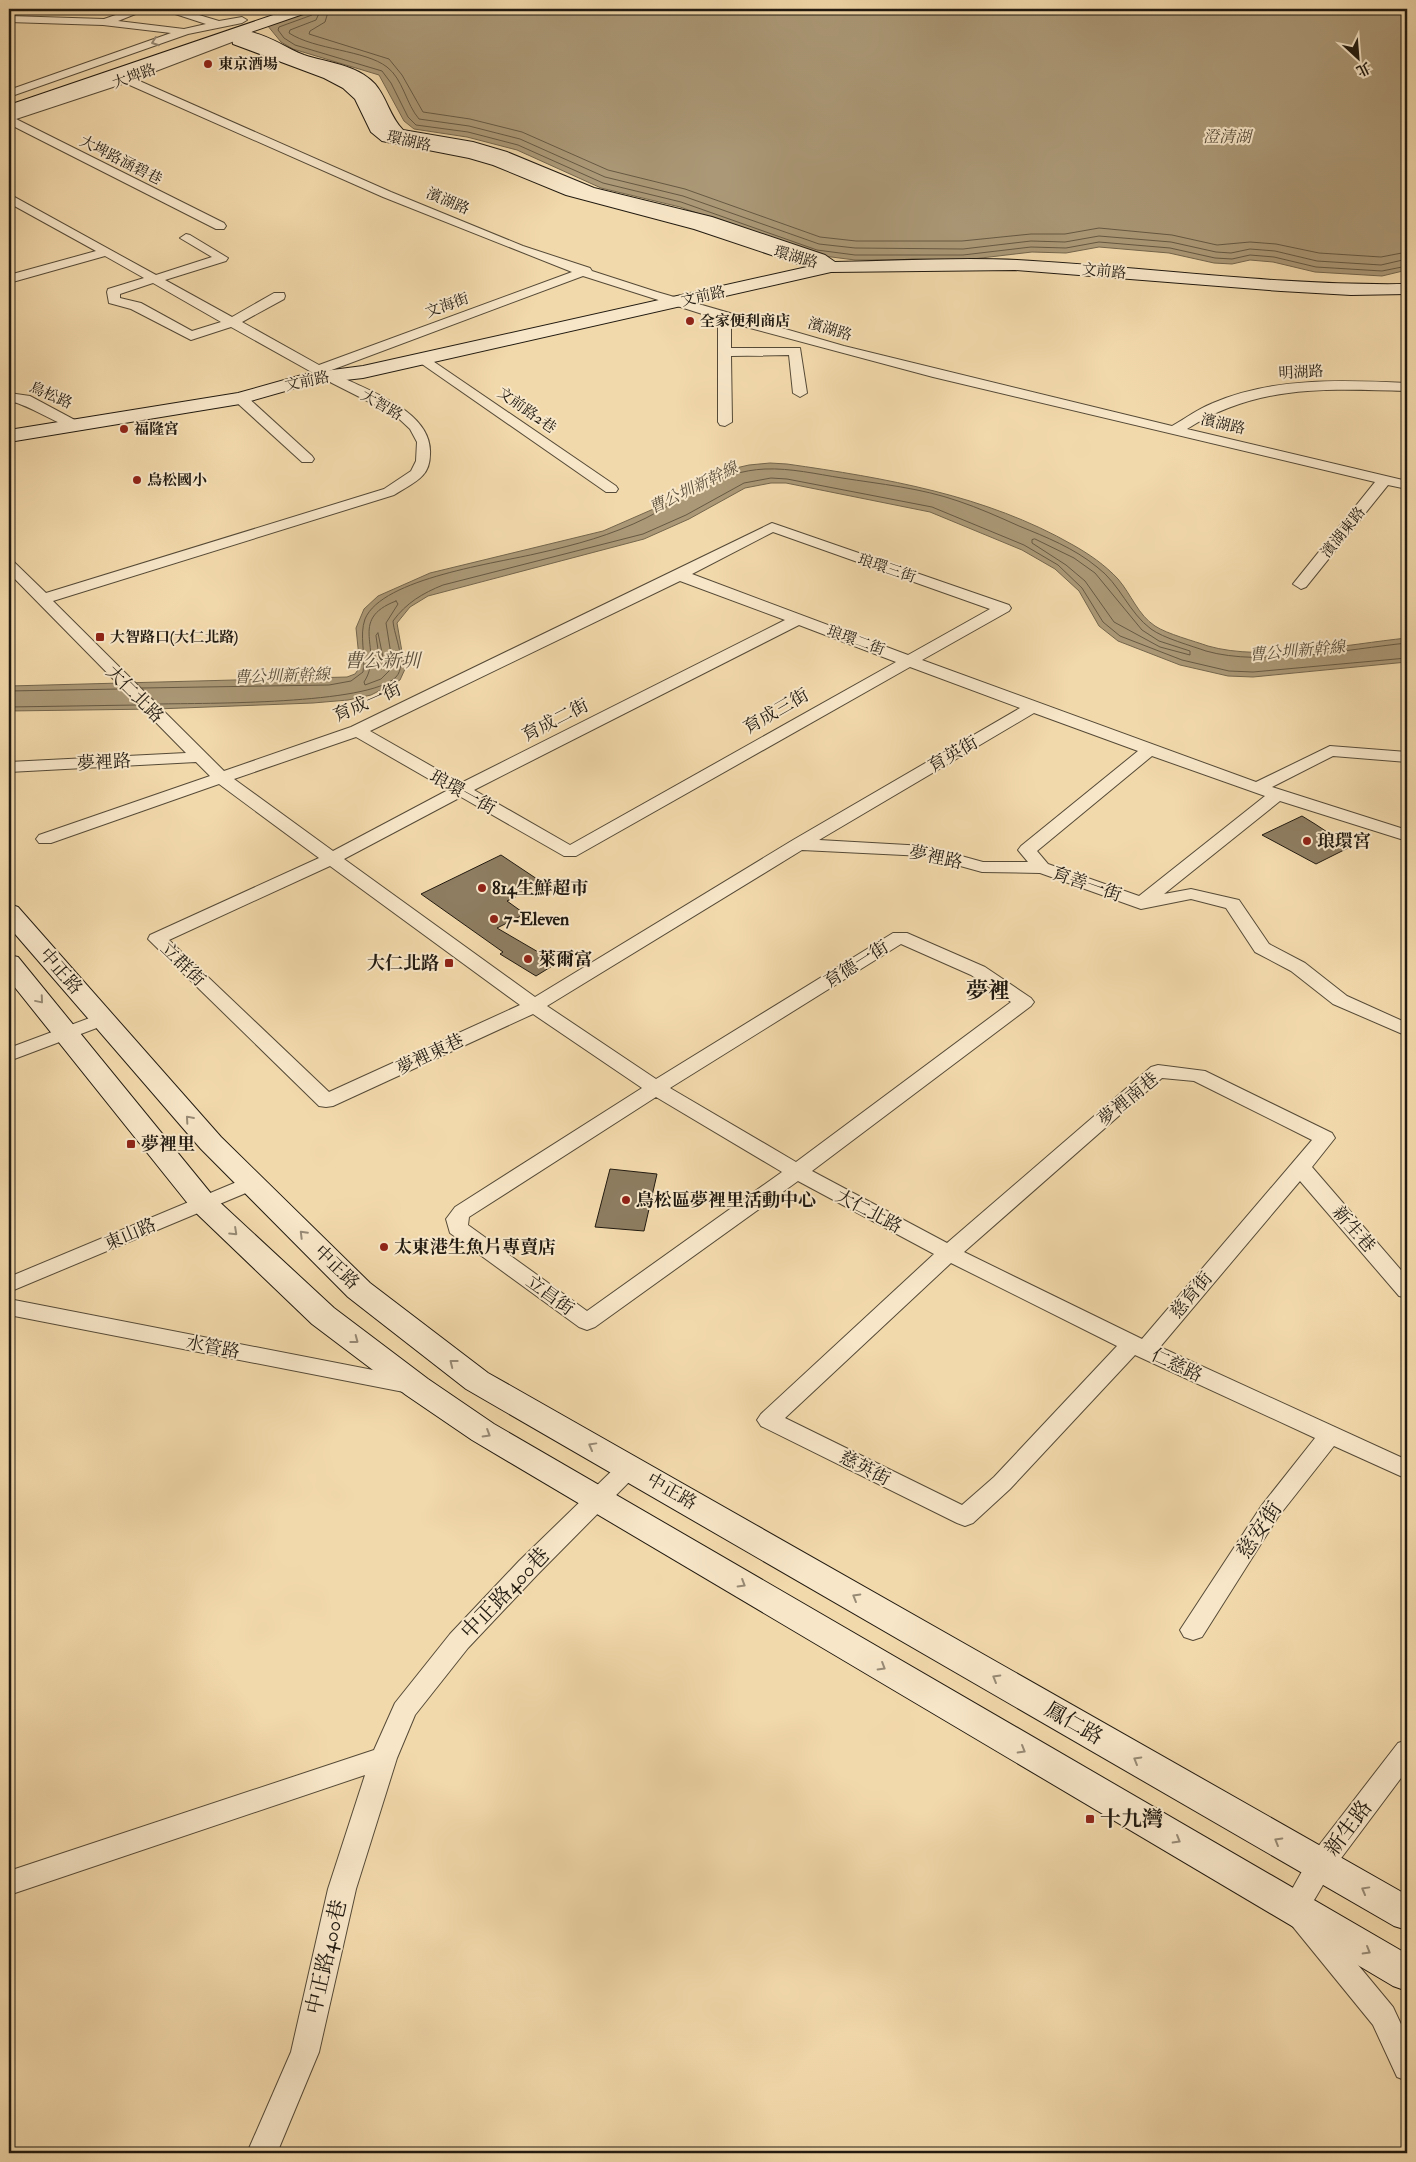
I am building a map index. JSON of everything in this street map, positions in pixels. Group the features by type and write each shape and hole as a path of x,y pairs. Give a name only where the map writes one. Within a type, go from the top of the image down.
{"main road":[{"name":"大埤路","path":"9,110 85,87 277,9"},
{"name":"大埤路","path":"9,103 236,27 304,9"},
{"name":"環湖路","path":"236,27 238,41 258,47 277,57 337,77 372,106 376,130 388,138 455,150 499,162 572,192 700,225 802,261 831,267"},
{"name":"文前路","path":"9,436 240,398 324,373 363,372 679,302 784,276 831,267 1015,265 1281,286 1351,290 1407,289"},
{"name":"中正路","path":"9,912 211,1144 359,1290 477,1381 741,1530"},
{"name":"中正路","path":"9,963 68,1033 203,1203 322,1316 417,1387 483,1432 701,1559 963,1716 1295,1909"},
{"name":"鳳仁路","path":"741,1530 1320,1866 1407,1914"},
{"path":"1295,1909 1407,1974"}],"street":[{"path":"70,9 103,22 143,9"},
{"path":"170,9 236,27"},
{"name":"大埤路","path":"9,19 103,22 186,31 236,27"},
{"name":"大埤路","path":"9,119 126,79 236,27"},
{"name":"大埤路","path":"9,94 186,31"},
{"name":"濱湖路","path":"126,79 501,242 679,302 869,358 1407,485"},
{"name":"大埤路涵碧巷","path":"9,119 220,226"},
{"name":"大智路","path":"9,198 324,373 400,412 416,426 424,442 422,461 417,473 389,492 356,504 42,599"},
{"path":"186,238 222,258 113,292 114,300 136,306 191,336 233,322 279,296"},
{"path":"9,279 107,252"},
{"name":"文海街","path":"324,373 586,271"},
{"path":"724,315 725,422"},
{"path":"724,352 795,351 800,393"},
{"name":"文前路2巷","path":"424,359 611,489"},
{"name":"明湖路","path":"1176,430 1221,404 1279,388 1357,385 1407,387"},
{"name":"鳥松路","path":"9,397 25,399 79,426"},
{"path":"240,398 307,459"},
{"name":"濱湖東路","path":"1302,584 1385,480"},
{"name":"育成一街","path":"45,839 357,731 772,528"},
{"name":"琅環三街","path":"772,528 1003,608"},
{"name":"大仁北路","path":"9,565 156,715 220,777 331,859 534,1006 657,1089 797,1172 949,1253"},
{"name":"琅環二街","path":"679,575 1033,707"},
{"name":"育成三街","path":"570,852 1003,608"},
{"name":"育成二街","path":"331,859 459,791 799,619"},
{"path":"1033,707 1277,795 1407,836"},
{"name":"育英街","path":"534,1006 799,844 1033,707"},
{"name":"琅環一街","path":"357,731 459,791 570,852"},
{"name":"育善一街","path":"1150,749 1027,850 1042,868 1141,903 1277,795"},
{"path":"1257,788 1330,751 1407,756"},
{"name":"夢裡路","path":"9,767 200,757"},
{"name":"夢裡路","path":"799,844 925,851 982,867 1042,868"},
{"name":"立群街","path":"326,1102 157,939 331,859"},
{"path":"1141,903 1191,894 1233,904 1262,948 1298,967 1340,1000 1407,1030"},
{"name":"育德一街","path":"657,1089 900,938 978,971 1024,1002 797,1172"},
{"name":"夢裡東巷","path":"326,1102 534,1006"},
{"path":"9,1055 103,1019"},
{"name":"夢裡南巷","path":"949,1253 1158,1070 1198,1075 1325,1138 1238,1241"},
{"name":"立昌街","path":"657,1089 462,1212 457,1219 458,1228 587,1322 797,1172"},
{"name":"新生巷","path":"1301,1168 1407,1291"},
{"name":"東山路","path":"9,1285 251,1182"},
{"name":"慈育街","path":"1138,1347 1238,1241"},
{"name":"仁慈路","path":"949,1253 1138,1347 1407,1470"},
{"name":"慈英街","path":"949,1253 769,1420 965,1517 1002,1483 1138,1347"},
{"name":"水管路","path":"9,1307 417,1387"},
{"name":"慈安街","path":"1193,1630 1270,1511 1330,1435"},
{"name":"中正路400巷","path":"262,2153 305,2052 342,1889 384,1758 404,1710 459,1641 528,1568 630,1467"},
{"name":"新生路","path":"1295,1909 1320,1866 1407,1751"},
{"path":"9,1883 384,1758"},
{"path":"1295,1909 1383,2016 1407,2068"}],"water":[{"name":"澄清湖","path":"316,9 1407,9 1407,270 1382,276 1315,272 1273,262 1250,260 1232,264 1214,263 1169,253 1099,247 1066,253 1032,252 964,260 855,260 816,255 680,207 601,188 517,150 467,137 414,129 404,121 379,75 293,49 281,42 267,25"},
{"name":"曹公新圳","path":"770,463 824,469 898,483 970,501 1005,513 1040,528 1097,560 1118,579 1139,610 1155,626 1173,635 1208,646 1254,652 1280,652 1407,638 1407,662 1253,677 1228,676 1180,665 1118,641 1099,626 1079,591 1055,569 1022,550 930,512 786,483 771,483 745,488 689,519 644,539 428,596 410,607 397,623 405,669 400,680 371,695 348,700 313,703 156,709 9,711 9,686 347,677 355,674 360,667 356,628 364,609 378,596 430,573 603,531 658,507 727,470"}],"building":[{"name":"琅環宮","path":"1302,816 1350,847 1316,864 1262,835"},
{"name":"814生鮮超市","path":"501,855 543,883 507,901 525,914 497,928 557,963 536,976 500,954 503,952 421,894"},
{"name":"鳥松區夢裡里活動中心","path":"610,1169 657,1174 644,1231 595,1227"}],"place":[{"name":"東京酒場","path":"208,64"},
{"name":"全家便利商店","path":"690,321"},
{"name":"福隆宮","path":"124,429"},
{"name":"鳥松國小","path":"137,480"},
{"name":"大智路口(大仁北路)","path":"100,637"},
{"name":"琅環宮","path":"1307,841"},
{"name":"814生鮮超市","path":"482,888"},
{"name":"7-Eleven","path":"494,919"},
{"name":"萊爾富","path":"528,959"},
{"name":"大仁北路","path":"449,963"},
{"name":"夢裡里","path":"131,1144"},
{"name":"鳥松區夢裡里活動中心","path":"626,1200"},
{"name":"太東港生魚片專賣店","path":"384,1247"},
{"name":"十九灣","path":"1090,1819"}],"district":[{"name":"夢裡","path":"988,990"}],"water label":[{"name":"曹公圳新幹線","path":"693,487"},
{"name":"曹公圳新幹線","path":"1297,650"},
{"name":"曹公圳新幹線","path":"282,675"}]}
